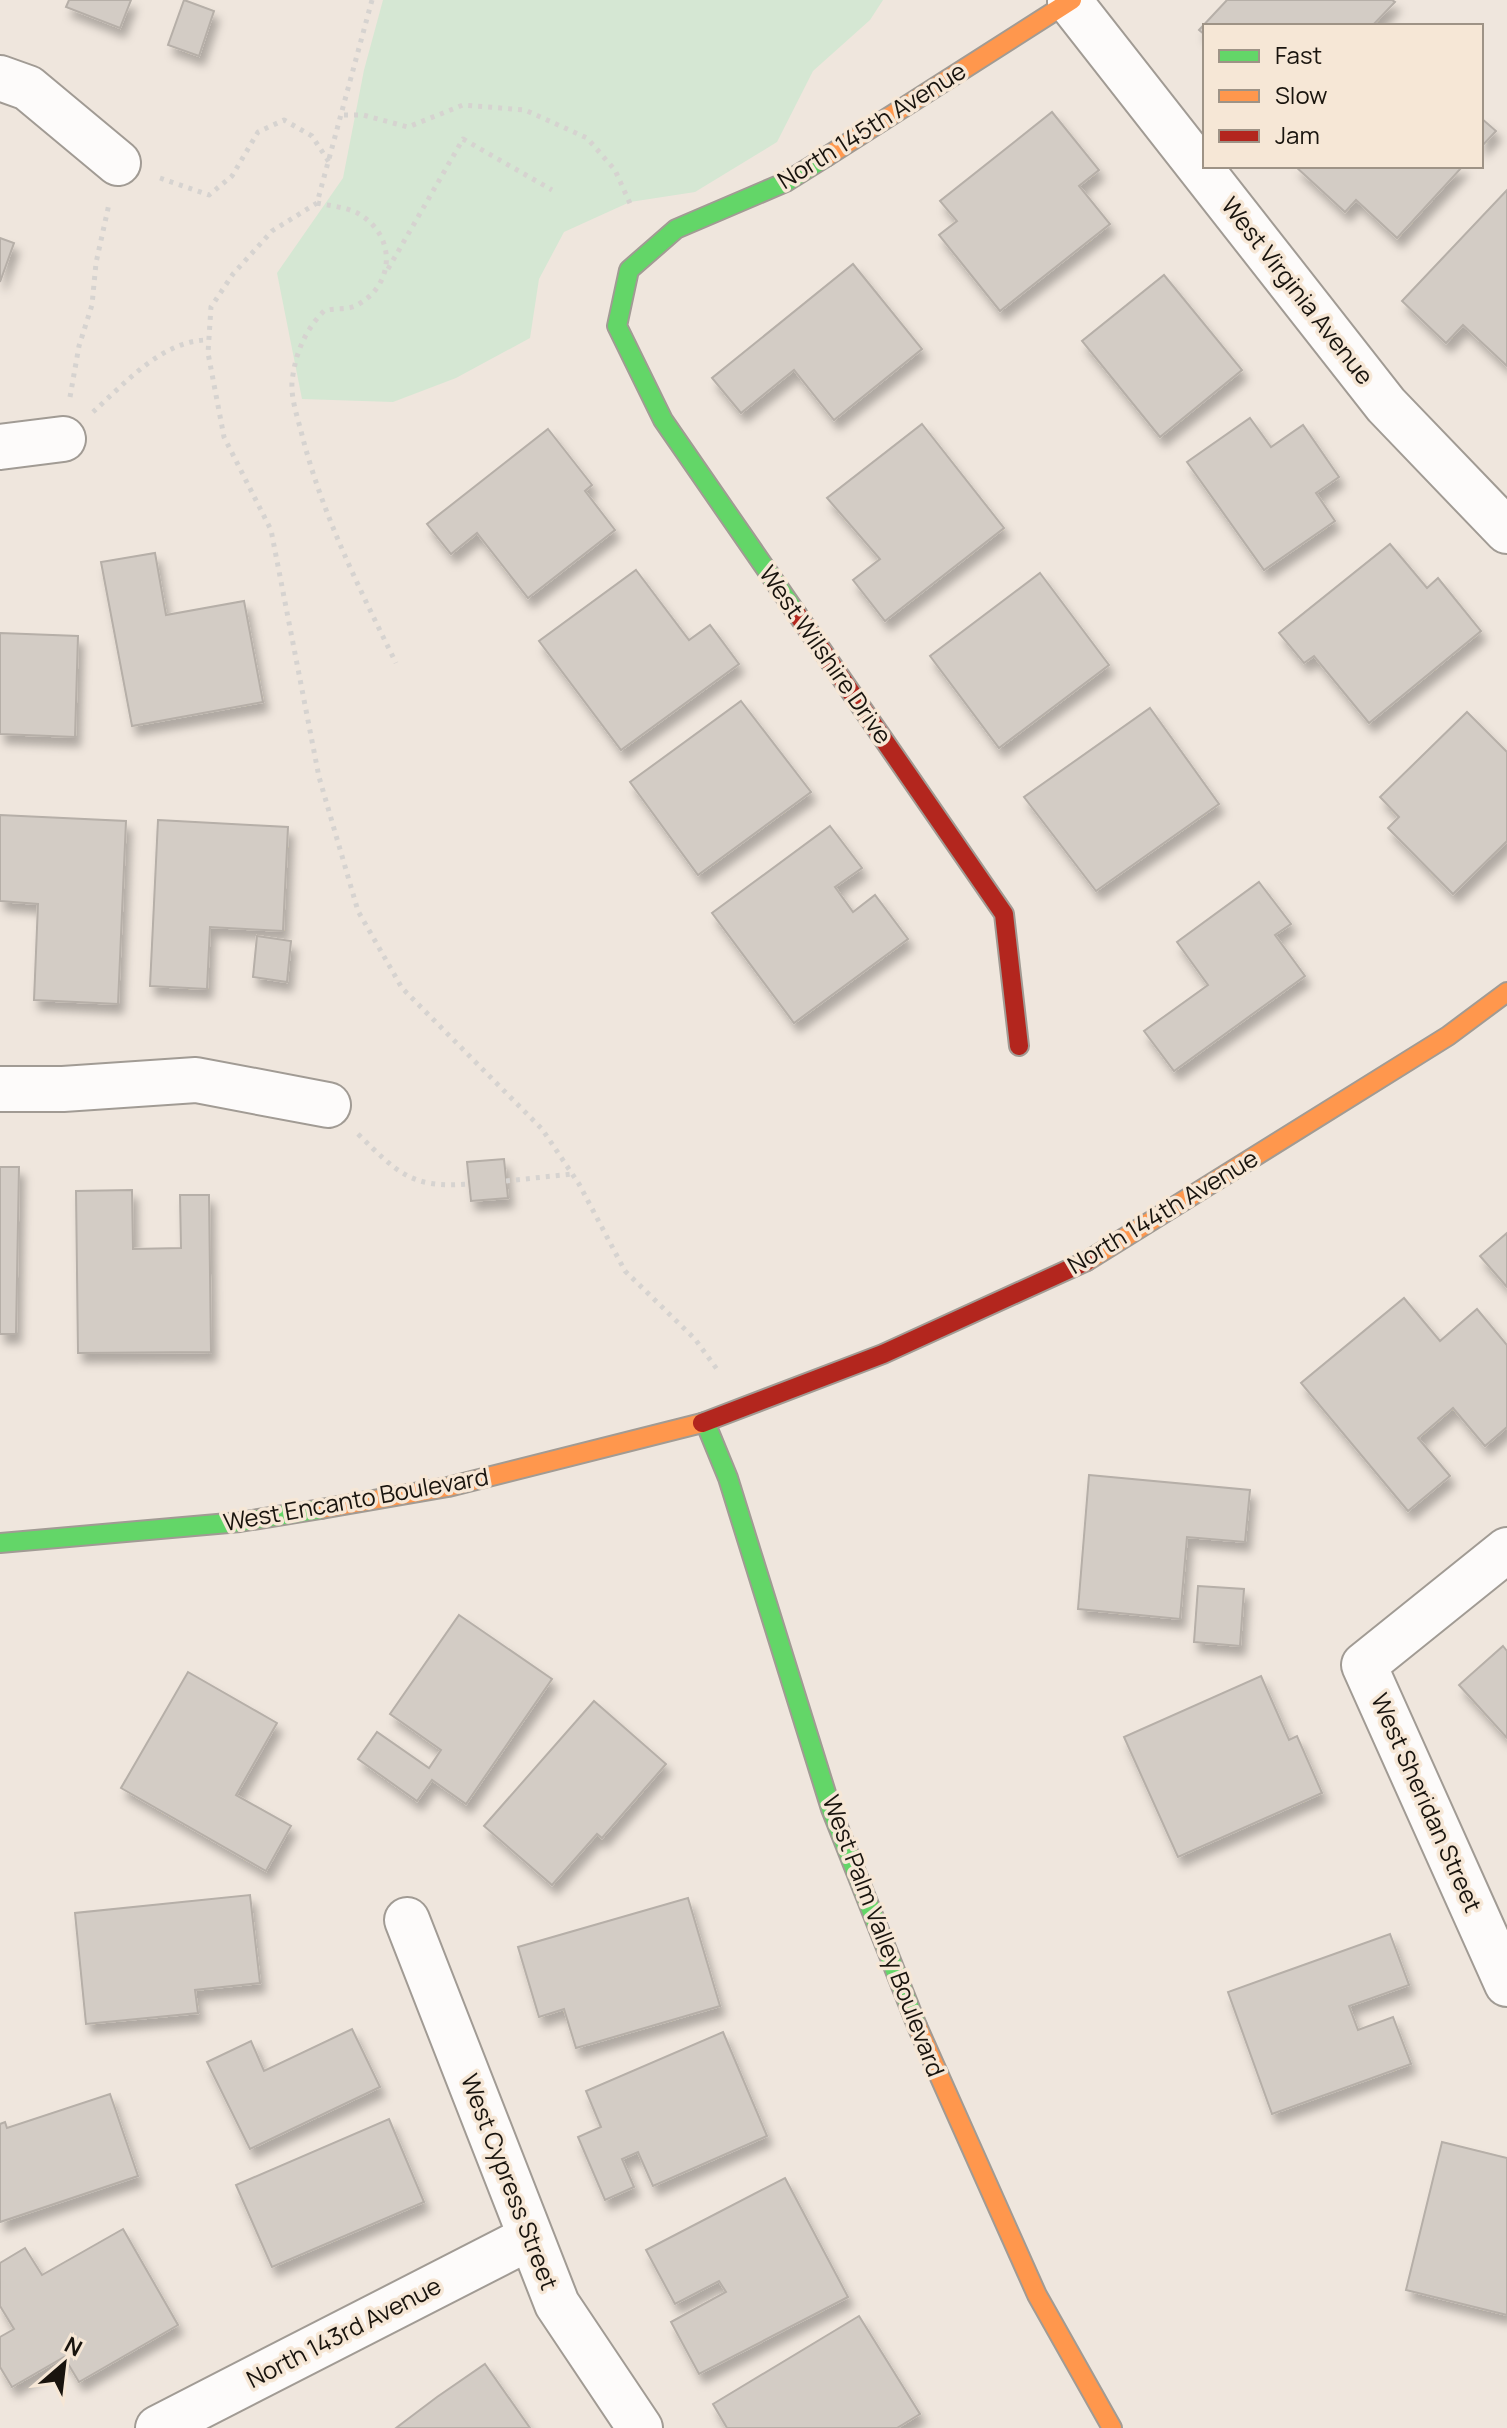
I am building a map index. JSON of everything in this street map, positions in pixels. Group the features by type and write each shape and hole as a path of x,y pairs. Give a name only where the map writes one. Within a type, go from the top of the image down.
{"street":[{"name":"North 145th Avenue","path":"629,270 676,229 786,182 1071,1"},
{"name":"West Virginia Avenue","path":"1071,1 1386,405 1507,531"},
{"path":"0,78 28,88 118,163"},
{"name":"West Wilshire Drive","path":"629,270 617,326 663,420 1004,914 1019,1046"},
{"path":"0,447 63,439"},
{"name":"North 144th Avenue","path":"705,1422 883,1354 1083,1264 1448,1036 1507,992"},
{"path":"0,1089 63,1089 196,1080 328,1105"},
{"name":"West Encanto Boulevard","path":"0,1543 240,1522 341,1506 448,1487 705,1422"},
{"name":"West Palm Valley Boulevard","path":"705,1422 728,1478 831,1809 923,2041 1037,2295 1112,2428"},
{"name":"West Sheridan Street","path":"1507,1550 1364,1665 1507,1984"},
{"name":"West Cypress Street","path":"407,1920 557,2304 640,2428"},
{"name":"North 143rd Avenue","path":"158,2428 529,2238"}],"path":[{"path":"372,0 344,115 317,203 272,231 233,274 211,307 208,353 224,437 271,530 319,777 358,911 402,988 542,1129 572,1174 625,1271 695,1339 743,1408"},
{"path":"344,115 363,115 408,127 463,105 525,110 587,138 615,170 630,202 629,270"},
{"path":"63,439 118,163 209,195 232,176 258,132 284,120 312,136 330,163"},
{"path":"396,663 328,518 310,470 292,385 297,356 315,320 324,311 357,306 369,298 463,139 552,190"},
{"path":"317,203 347,209 371,223 385,244 389,259 386,273"},
{"path":"63,439 148,364 185,343 209,340"},
{"path":"328,1105 394,1169 412,1181 435,1186 469,1184"},
{"path":"506,1181 572,1174"}],"green space":[{"path":"383,0 883,0 870,20 813,71 777,142 695,192 630,202 564,232 539,279 530,338 456,378 393,402 302,399 277,273 343,178 364,70"}],"building":[{"path":"69,0 131,0 120,28 66,7"},
{"path":"184,0 214,11 199,56 168,45"},
{"path":"1227,0 1395,2 1374,24 1205,24"},
{"path":"1052,112 1099,170 1079,186 1110,224 1000,311 939,235 957,221 940,201"},
{"path":"1483,120 1496,131 1483,145"},
{"path":"1297,168 1461,168 1397,238 1356,200 1345,212"},
{"path":"1507,190 1507,366 1463,325 1446,343 1402,301"},
{"path":"0,238 14,243 0,282"},
{"path":"853,264 922,349 834,420 794,370 741,413 712,378"},
{"path":"1164,275 1242,370 1160,437 1082,341"},
{"path":"1250,418 1271,447 1303,425 1339,477 1316,493 1335,521 1264,570 1187,462"},
{"path":"922,424 1004,528 885,621 853,580 880,559 827,498"},
{"path":"548,429 592,485 585,491 615,530 528,598 477,533 451,554 427,524"},
{"path":"1390,544 1427,588 1438,578 1481,631 1369,723 1314,656 1304,663 1279,633"},
{"path":"155,553 166,615 244,601 263,702 132,726 101,562"},
{"path":"636,570 689,640 710,625 739,664 621,750 539,641"},
{"path":"1040,573 1109,665 999,748 930,656"},
{"path":"0,633 78,636 75,737 0,734"},
{"path":"741,701 811,792 698,875 630,782"},
{"path":"1150,708 1219,804 1096,891 1024,797"},
{"path":"1467,712 1507,752 1507,841 1453,894 1388,828 1399,817 1380,797"},
{"path":"0,815 126,821 118,1004 34,1000 38,904 0,901"},
{"path":"158,820 288,827 283,931 210,927 207,989 150,986"},
{"path":"830,826 862,868 835,887 853,912 875,895 908,939 794,1023 712,913"},
{"path":"1259,882 1291,924 1275,935 1305,976 1174,1071 1144,1031 1208,985 1177,942"},
{"path":"257,936 291,941 287,982 253,977"},
{"path":"504,1159 508,1198 471,1201 467,1162"},
{"path":"0,1167 19,1167 16,1334 0,1334"},
{"path":"132,1190 133,1249 181,1248 180,1195 209,1195 211,1352 78,1353 76,1191"},
{"path":"1507,1233 1507,1287 1480,1256"},
{"path":"1404,1298 1440,1341 1477,1309 1507,1345 1507,1427 1485,1446 1453,1408 1418,1438 1450,1476 1408,1511 1301,1383"},
{"path":"1089,1475 1250,1490 1245,1542 1187,1537 1180,1619 1078,1609"},
{"path":"1198,1586 1244,1589 1240,1646 1194,1642"},
{"path":"459,1615 552,1679 466,1804 432,1780 417,1801 358,1759 377,1732 429,1768 441,1750 390,1714"},
{"path":"1503,1646 1507,1651 1507,1738 1459,1685"},
{"path":"188,1672 277,1723 236,1795 291,1826 266,1871 121,1788"},
{"path":"1261,1676 1289,1740 1297,1736 1322,1793 1178,1857 1124,1737"},
{"path":"594,1701 666,1764 602,1838 597,1834 552,1885 484,1826"},
{"path":"250,1895 260,1983 195,1990 198,2013 86,2024 75,1913"},
{"path":"688,1898 720,2006 576,2048 564,2009 539,2017 518,1947"},
{"path":"1390,1934 1409,1985 1349,2006 1358,2030 1393,2017 1411,2064 1272,2114 1228,1992"},
{"path":"352,2029 380,2087 250,2149 207,2062 251,2041 264,2071"},
{"path":"723,2032 767,2136 653,2186 638,2152 622,2159 634,2187 605,2200 578,2137 601,2127 586,2091"},
{"path":"110,2094 138,2176 0,2222 0,2124 5,2122 7,2128"},
{"path":"389,2119 424,2202 272,2267 236,2185"},
{"path":"1442,2142 1507,2158 1507,2315 1406,2290"},
{"path":"785,2178 848,2297 699,2374 671,2322 726,2292 719,2281 675,2304 646,2250"},
{"path":"123,2229 178,2325 79,2382 64,2357 12,2387 0,2367 0,2337 14,2329 0,2306 0,2263 25,2248 42,2275"},
{"path":"859,2316 920,2414 897,2428 727,2428 713,2404"},
{"path":"485,2364 530,2428 396,2428 437,2397"}],"traffic: fast":[{"path":"797,614 663,420 617,326 629,270 676,229 786,182 826,157"},
{"path":"705,1422 728,1478 831,1809 917,2026"},
{"path":"0,1543 240,1522 321,1509"}],"traffic: slow":[{"path":"826,157 1072,0"},
{"path":"1087,1261 1448,1036 1507,992"},
{"path":"321,1509 448,1487 702,1423"},
{"path":"917,2026 1037,2295 1112,2428"}],"traffic: jam":[{"path":"797,614 1004,914 1019,1046"},
{"path":"702,1423 883,1354 1087,1261"}]}
